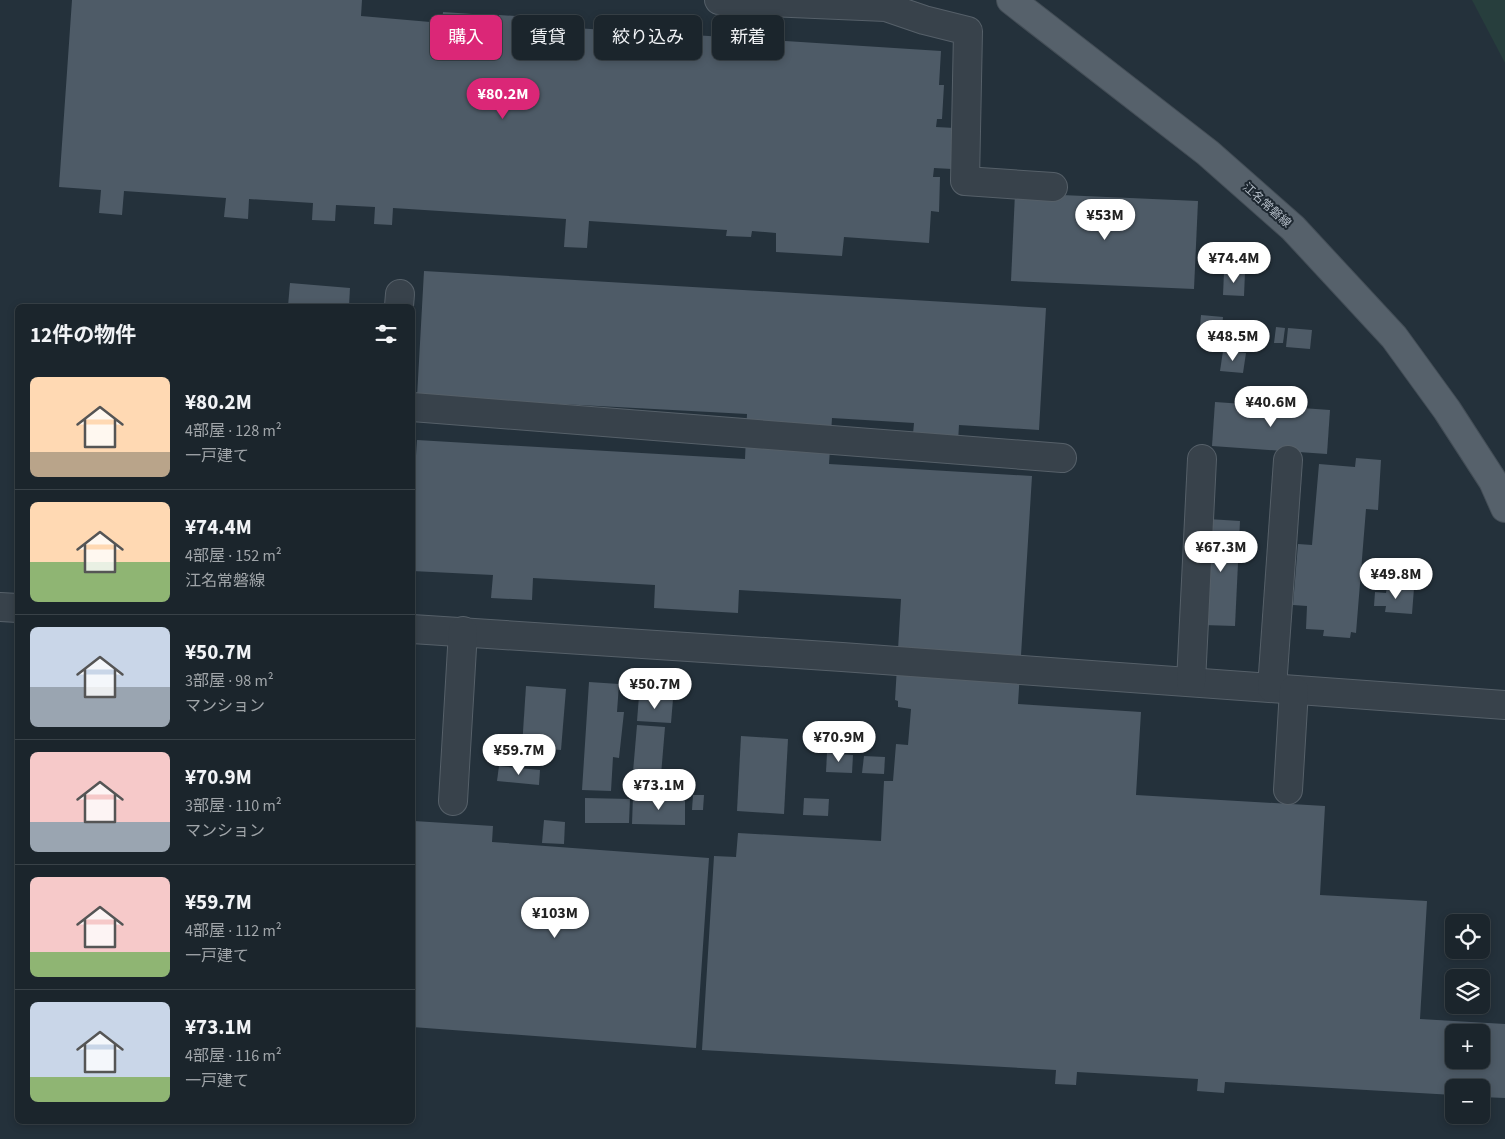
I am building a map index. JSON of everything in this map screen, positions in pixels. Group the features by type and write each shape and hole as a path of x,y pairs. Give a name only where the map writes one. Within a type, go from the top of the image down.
{"main road":[{"name":"江名常磐線","path":"1011,0 1208,153 1293,228 1394,337 1452,418 1492,481 1505,508"}],"lane":[{"path":"735,0 886,7 924,20 968,31 965,181 1053,187"},
{"path":"415,407 1062,458"},
{"path":"1191,682 1202,459"},
{"path":"1288,460 1283,689 1288,790"},
{"path":"0,607 15,608"},
{"path":"415,628 1505,705"},
{"path":"453,801 463,631"}],"green space":[{"path":"1472,0 1505,0 1505,63"}],"building":[{"path":"72,0 362,0 361,16 430,22 430,60 502,60 502,15 512,16 512,60 584,60 584,29 594,29 594,60 702,60 702,36 712,36 712,60 784,60 784,41 941,51 939,85 944,85 942,119 937,119 936,127 955,128 952,169 934,168 933,177 940,177 939,212 931,211 929,243 844,237 842,256 776,252 776,233 752,231 751,237 726,236 727,230 589,221 587,248 564,247 566,219 393,208 392,225 374,224 375,207 336,205 335,221 312,220 313,203 249,199 248,219 224,217 226,198 124,191 122,215 99,213 101,190 59,187"},
{"path":"443,12 487,15 443,15"},
{"path":"1015,193 1198,201 1194,289 1011,281"},
{"path":"424,271 1046,308 1039,430 959,425 957,459 911,456 914,423 832,418 829,464 1032,476 1018,704 1141,712 1136,795 1325,806 1320,895 1427,901 1420,1019 1505,1024 1505,1098 1490,1097 1490,1079 1445,1079 1445,1094 1225,1082 1224,1093 1197,1091 1198,1079 1077,1072 1076,1085 1055,1084 1056,1070 702,1050 714,856 736,857 738,833 881,841 884,781 893,781 896,744 908,745 911,709 898,707 898,701 895,700 901,599 739,590 738,613 654,608 655,585 533,578 532,600 491,598 493,575 415,571 415,471 417,440 745,459 747,414 542,403 540,428 417,397"},
{"path":"1224,272 1245,272 1244,296 1223,295"},
{"path":"290,283 350,288 349,304 288,304"},
{"path":"1201,315 1223,317 1221,340 1199,338"},
{"path":"1276,327 1285,328 1283,343 1274,343"},
{"path":"1288,328 1312,330 1310,349 1286,347"},
{"path":"1223,351 1246,353 1243,373 1220,371"},
{"path":"1215,402 1330,410 1327,454 1212,446"},
{"path":"1356,458 1381,460 1378,510 1366,509 1356,633 1351,632 1350,638 1323,636 1324,630 1306,629 1307,606 1293,605 1298,544 1312,545 1319,464 1355,467"},
{"path":"1208,519 1240,521 1235,626 1203,625"},
{"path":"1387,586 1414,588 1412,614 1385,612 1386,606 1374,606 1375,592 1386,593"},
{"path":"589,682 619,684 617,712 624,712 619,758 613,757 611,791 582,790"},
{"path":"526,686 566,689 561,750 522,747"},
{"path":"639,696 673,699 671,723 637,721"},
{"path":"637,725 665,727 661,775 633,772"},
{"path":"741,736 788,739 784,814 737,811"},
{"path":"827,753 853,755 852,773 826,772"},
{"path":"864,756 885,757 884,774 862,773"},
{"path":"499,766 540,770 539,785 497,781"},
{"path":"693,795 704,795 703,810 692,810"},
{"path":"633,796 685,797 685,825 632,824"},
{"path":"585,798 630,799 629,823 585,823"},
{"path":"804,798 829,799 828,816 803,815"},
{"path":"544,820 565,822 564,844 542,843"},
{"path":"415,821 493,826 492,842 709,858 696,1048 415,1027"}]}
